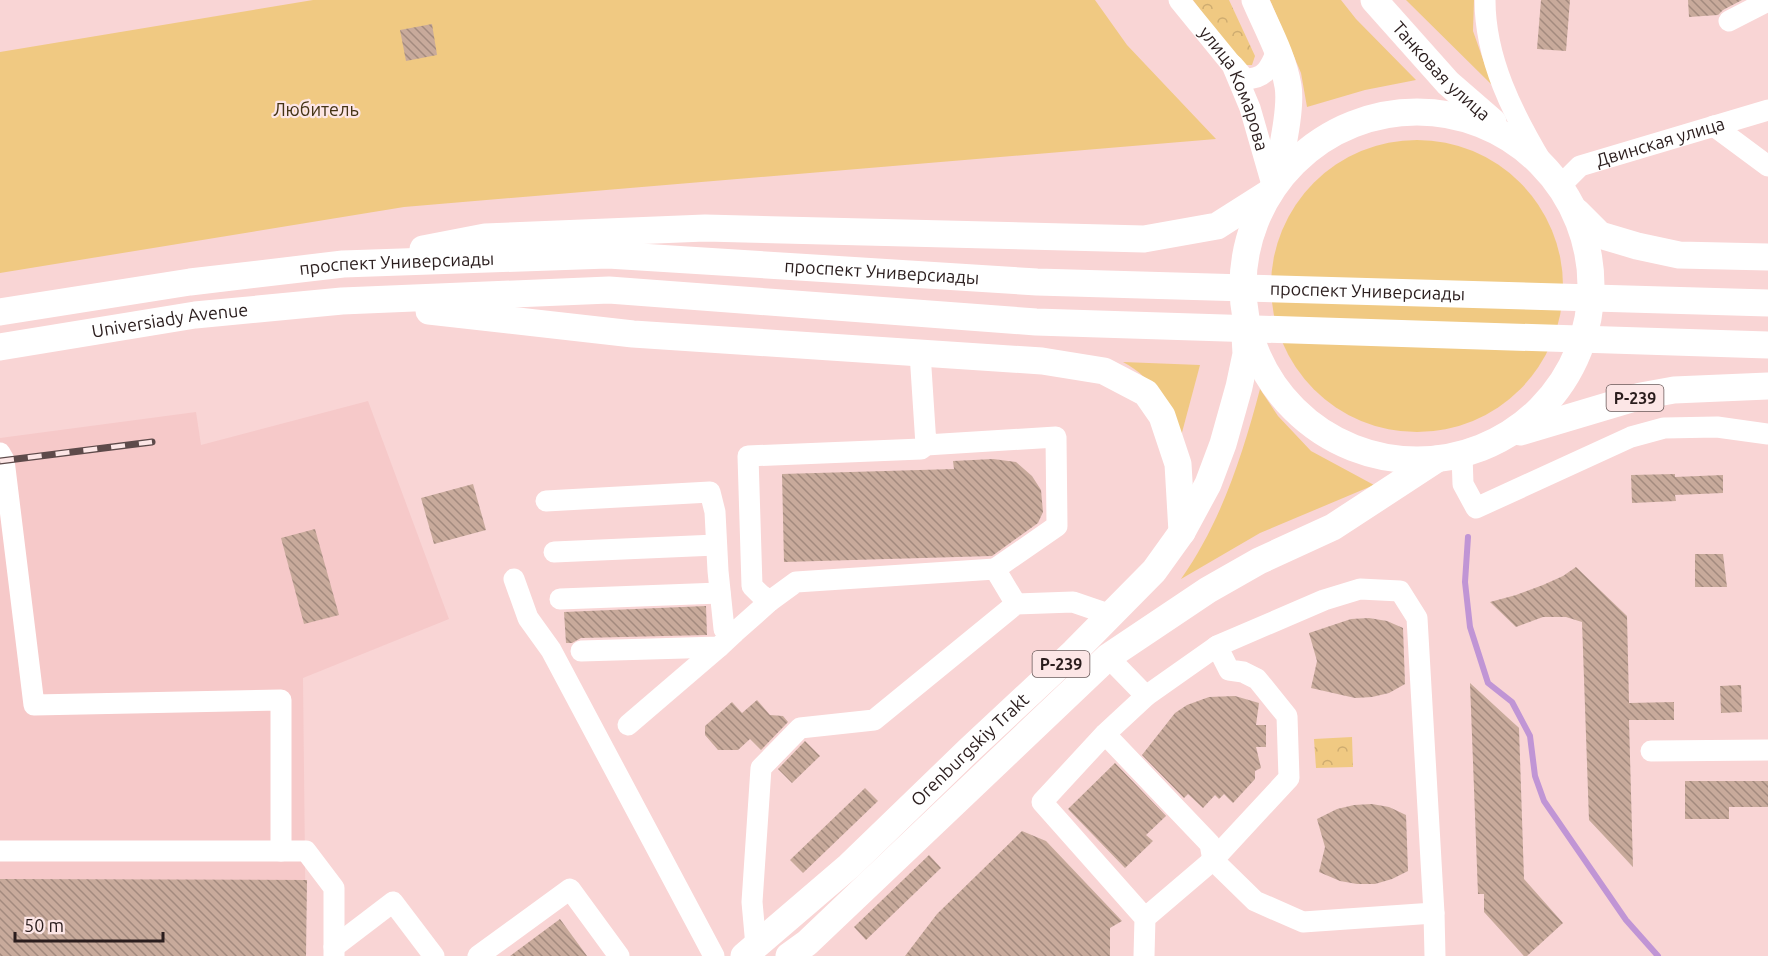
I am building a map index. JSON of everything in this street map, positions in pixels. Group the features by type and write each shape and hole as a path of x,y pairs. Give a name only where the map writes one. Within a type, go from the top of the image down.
{"main road":[{"path":"343,264 485,237 705,228 1144,239 1217,226 1273,188 1288,107 1288,87 1277,51 1255,0"},
{"name":"Танковая улица","path":"1374,0 1448,83 1512,139"},
{"name":"Р-239","path":"1411,111 1438,112 1464,117 1489,126 1512,139 1542,164 1560,186 1574,209 1583,233 1589,258 1590,310 1575,359 1557,388 1528,420 1485,447 1450,457 1410,460 1382,457 1330,438 1287,403 1270,381 1257,356 1247,324 1242,291 1244,262 1250,234 1261,207 1293,162 1328,136 1360,121 1385,114 1411,111"},
{"name":"Р-239","path":"1574,209 1600,235 1637,246 1679,255 1768,257"},
{"name":"проспект Универсиады","path":"0,312 190,282 343,264 608,255 1037,282 1768,303"},
{"name":"проспект Универсиады","path":"342,301 609,290 1036,322 1768,345"},
{"name":"Orenburgskiy Trakt","path":"750,951 849,866 1154,571 1182,532 1208,484 1223,444 1246,354 1242,291"},
{"path":"342,301 633,334 1042,361 1104,371 1146,393 1161,416 1178,464 1182,532"},
{"name":"Universiady Avenue","path":"0,347 195,315 342,301"},
{"name":"Р-239","path":"1507,435 1641,396 1674,390 1768,386"},
{"name":"Orenburgskiy Trakt","path":"804,952 1108,657 1208,590 1259,561 1333,527 1450,457"}],"street":[{"name":"улица Комарова","path":"1179,0 1232,65 1250,108 1273,188"},
{"path":"1485,0 1486,28 1496,65 1516,117 1542,164"},
{"path":"1729,21 1768,2"},
{"path":"1232,65 1245,79 1259,77 1267,72 1277,51"},
{"name":"Двинская улица","path":"1560,186 1580,166 1768,110"},
{"path":"1714,126 1768,166"},
{"path":"920,353 926,446"},
{"path":"1450,457 1476,508 1631,437 1664,428 1717,427 1768,434"},
{"path":"628,725 770,601 796,582 995,569 1057,526 1056,437 926,446 921,449 748,456 752,586 770,601"},
{"path":"0,453 4,460 12,512 34,705 281,700 281,851"},
{"path":"546,501 710,492 714,512 726,640"},
{"path":"554,552 716,545"},
{"path":"995,569 1016,604"},
{"path":"514,579 528,618 551,650 714,956"},
{"path":"1144,956 1145,918 1042,802 1105,734 1146,696 1217,646 1324,600 1360,589 1400,591 1417,618 1434,913 1434,956"},
{"path":"560,599 720,593"},
{"path":"750,951 762,768 800,728 874,720 1016,604 1073,602 1111,615"},
{"path":"580,651 726,640"},
{"path":"1145,918 1213,860 1289,778 1287,716 1257,680 1242,672 1229,670 1217,646"},
{"path":"1108,657 1146,696"},
{"path":"1105,734 1210,844 1213,860 1256,901 1302,922 1434,913"},
{"path":"1651,751 1768,750"},
{"path":"0,850 306,851 334,888 334,951"},
{"path":"478,956 570,889 619,956"},
{"path":"334,951 393,902 434,956"}],"shaded area":[{"path":"368,401 449,619 303,678 306,956 0,956 0,438 196,412 201,445"}],"green space":[{"name":"Любитель","path":"313,0 1095,0 1127,45 1216,139 404,207 0,273 0,52"},
{"path":"1193,0 1229,0 1255,56 1252,65 1240,65"},
{"path":"1270,0 1341,0 1356,19 1416,80 1365,90 1307,107 1301,73"},
{"path":"1406,0 1474,0 1473,31 1492,85"},
{"path":"1403,140 1431,140 1460,146 1486,157 1521,182 1539,205 1552,230 1561,257 1563,286 1561,315 1552,342 1539,367 1521,390 1498,408 1460,426 1431,432 1403,432 1374,426 1348,415 1313,390 1295,367 1277,329 1271,300 1271,272 1277,243 1288,217 1313,182 1336,164 1374,146"},
{"path":"1123,362 1200,365 1180,440 1159,395 1144,377"},
{"path":"1260,389 1278,416 1311,451 1374,485 1260,533 1181,579 1208,535 1229,488"},
{"path":"1352,737 1353,767 1316,768 1314,739"}],"building":[{"path":"1541,0 1570,0 1566,51 1537,49"},
{"path":"1688,0 1742,0 1718,15 1689,17"},
{"path":"432,24 437,55 406,61 400,30"},
{"path":"993,459 1016,462 1032,476 1041,490 1043,512 1038,523 992,556 784,562 782,474 954,469 953,461"},
{"path":"1675,474 1675,477 1723,475 1723,493 1675,495 1676,501 1632,503 1631,475"},
{"path":"473,484 486,530 434,544 421,498"},
{"path":"315,529 339,615 304,624 281,538"},
{"path":"1695,554 1723,554 1727,587 1695,587"},
{"path":"1576,567 1627,616 1629,703 1674,702 1674,720 1629,720 1633,867 1589,820 1582,622 1566,617 1543,617 1516,627 1490,602 1543,585"},
{"path":"706,606 707,635 581,638 572,643 566,643 564,612"},
{"path":"1369,618 1387,621 1403,628 1405,684 1389,693 1355,698 1311,688 1317,661 1309,633 1351,619"},
{"path":"1470,683 1519,728 1524,879 1563,923 1527,956 1524,956 1484,912 1484,894 1478,894"},
{"path":"1741,685 1742,712 1721,713 1720,686"},
{"path":"1235,696 1259,703 1256,725 1266,725 1266,747 1256,747 1261,768 1255,771 1255,779 1233,803 1224,794 1219,799 1215,795 1203,808 1188,794 1184,798 1142,755 1175,713 1187,705 1209,697"},
{"path":"757,700 770,715 783,716 788,722 761,750 750,739 738,750 718,750 705,735 705,726 732,702 742,713"},
{"path":"805,741 820,756 792,783 778,769"},
{"path":"1115,763 1166,816 1146,835 1153,841 1125,868 1068,809"},
{"path":"1685,781 1768,781 1768,807 1729,807 1729,819 1685,819"},
{"path":"865,788 878,801 803,873 790,860"},
{"path":"1372,804 1389,807 1406,815 1408,871 1375,884 1340,881 1319,872 1325,847 1317,819 1337,809"},
{"path":"1022,831 1046,841 1122,921 1110,928 1110,956 905,956 937,914"},
{"path":"929,855 941,868 866,940 854,927"},
{"path":"0,879 307,880 306,956 0,956"},
{"path":"560,919 587,956 510,956"}],"waterway":[{"path":"1468,537 1465,582 1470,627 1488,683 1512,702 1530,736 1535,776 1544,801 1626,920 1658,956"}],"railway":[{"path":"0,461 152,442"}]}
